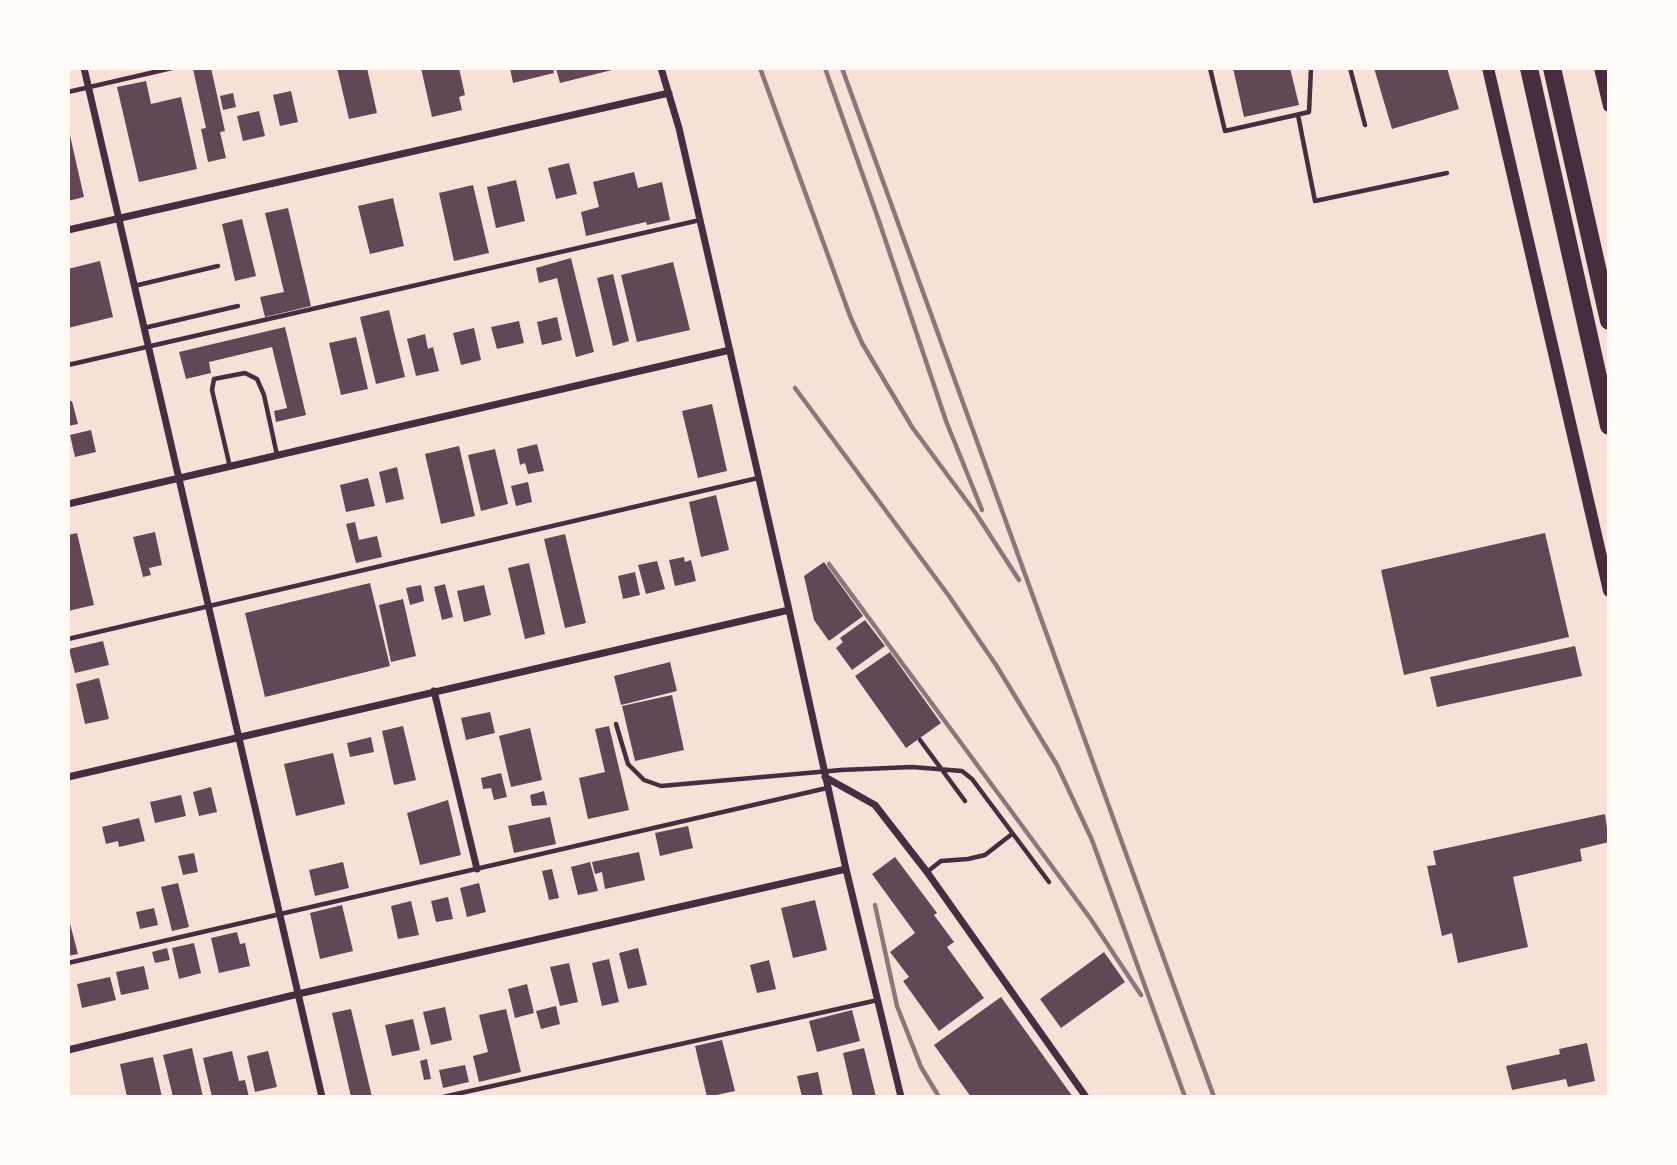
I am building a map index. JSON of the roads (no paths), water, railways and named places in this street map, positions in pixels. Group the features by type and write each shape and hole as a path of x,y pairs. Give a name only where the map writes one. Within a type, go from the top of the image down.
{"highway":[{"path":"1529,68 1609,426"},
{"path":"1552,68 1609,321"}],"main road":[{"path":"1488,68 1609,591"},
{"path":"1601,68 1609,106"}],"street":[{"path":"84,68 322,1097"},
{"path":"661,68 700,220 827,788 901,1097"},
{"path":"68,230 669,93"},
{"path":"68,503 730,350"},
{"path":"68,777 789,610"},
{"path":"434,691 477,869"},
{"path":"824,774 875,805 928,872 1086,1097"},
{"path":"68,1049 846,869"}],"lane":[{"path":"68,92 172,68"},
{"path":"1210,68 1225,131 1309,112 1311,68"},
{"path":"1350,68 1365,125"},
{"path":"1298,115 1315,201 1447,173"},
{"path":"68,365 700,220"},
{"path":"133,286 218,266"},
{"path":"143,329 238,306"},
{"path":"230,467 212,390 214,379 245,373 257,379 264,395 277,456"},
{"path":"68,639 758,478"},
{"path":"616,724 628,764 644,780 661,786 912,767 962,771 972,779 1049,882"},
{"path":"920,740 965,801"},
{"path":"68,963 827,788"},
{"path":"928,872 941,861 985,855 1012,834"},
{"path":"443,1097 877,1000"}],"railway":[{"path":"760,68 862,343 912,427 977,515 1019,580"},
{"path":"825,68 946,421 982,510"},
{"path":"842,68 1214,1097"},
{"path":"795,388 949,596 996,665 1057,765 1092,840 1175,1069"},
{"path":"829,564 1090,918 1141,995"},
{"path":"875,905 897,1006 921,1067 939,1097"},
{"path":"1172,1061 1185,1097"}]}
